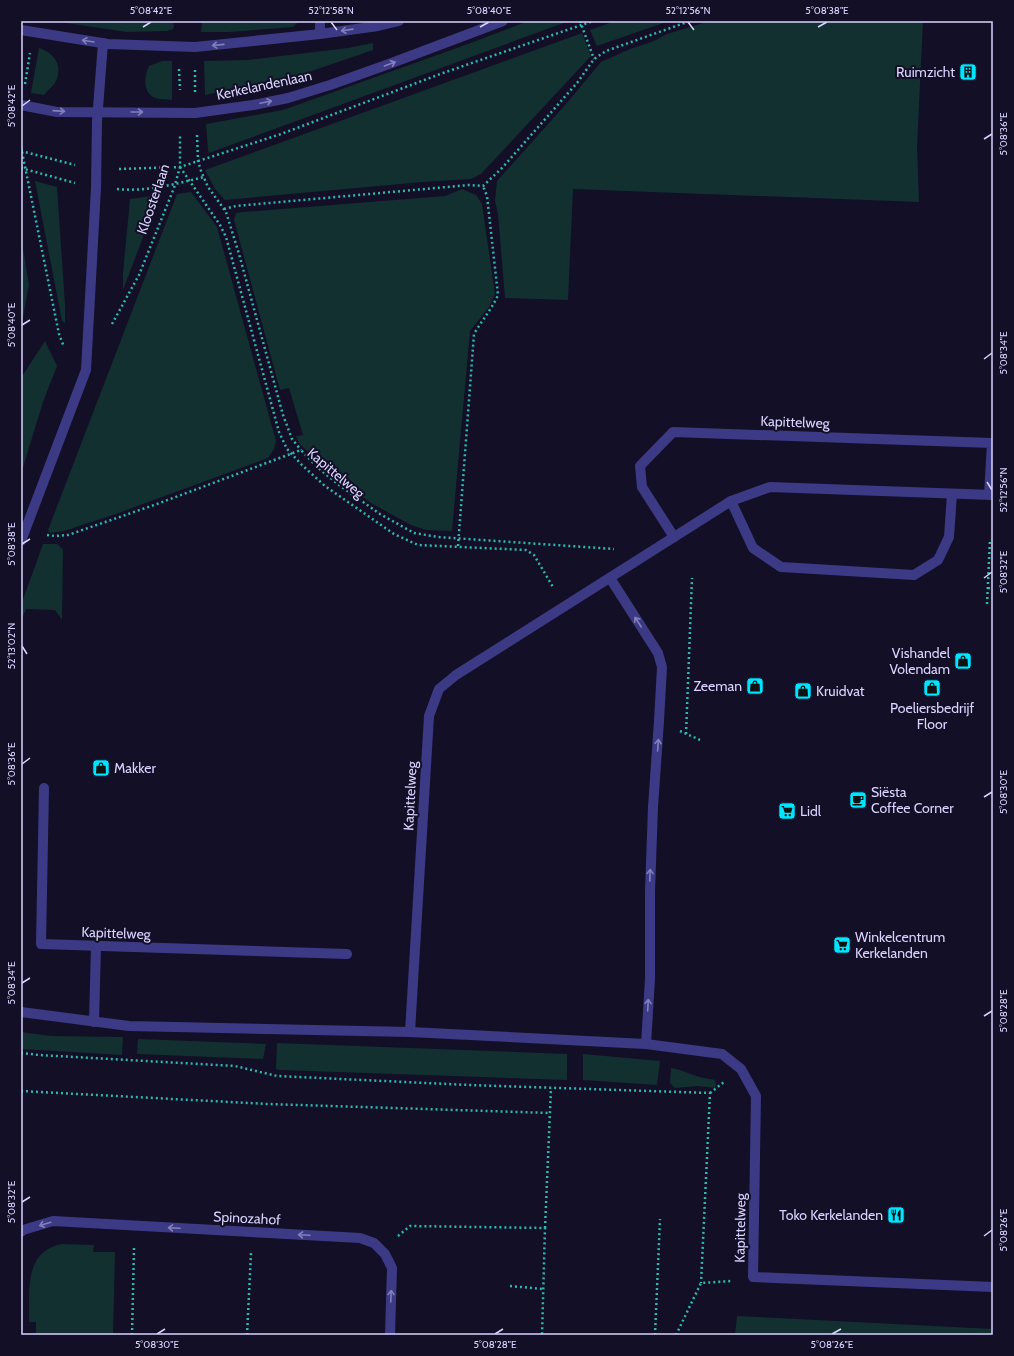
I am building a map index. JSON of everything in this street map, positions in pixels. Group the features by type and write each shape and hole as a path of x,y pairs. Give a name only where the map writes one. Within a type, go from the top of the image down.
{"street":[{"path":"320,21 320,34"},
{"path":"21,30 103,43 195,47 320,34 378,26 399,21"},
{"name":"Kerkelandenlaan","path":"22,105 57,112 195,113 253,105 288,98 330,85 503,21"},
{"path":"23,537 86,370 96,182 98,112 103,43"},
{"name":"Kapittelweg","path":"410,1032 429,716 439,689 456,675 731,501 770,487 991,495 992,443 673,432 640,466 642,487 674,537"},
{"path":"731,501 753,548 780,566 914,575 938,560 949,537 952,494"},
{"path":"610,578 658,653 662,667 653,807 650,891 650,979 646,1044"},
{"name":"Kapittelweg","path":"44,788 41,944 347,954"},
{"path":"94,1022 96,946"},
{"name":"Kapittelweg","path":"21,1012 129,1026 410,1032 646,1044 722,1054 741,1069 756,1096 753,1277 993,1287"},
{"name":"Spinozahof","path":"21,1232 23,1230 53,1221 360,1238 374,1243 384,1254 392,1268 390,1335"}],"path":[{"path":"580,21 594,59"},
{"path":"224,209 236,206 469,185 483,186 508,162 577,83 594,59 606,51 690,21"},
{"path":"22,105 34,32"},
{"name":"Kloosterlaan","path":"109,329 139,275 174,188 180,166 179,47"},
{"path":"195,47 195,113 200,171 208,187 224,209 239,254 283,415 292,439 301,450 339,485 396,524 414,533 438,537 616,549"},
{"path":"21,147 58,334 65,350"},
{"name":"Kapittelweg","path":"180,166 220,224 226,236 279,432 291,454 325,486 394,534 418,545 526,550 534,556 564,606"},
{"path":"458,546 474,334 480,322 493,306 498,295 487,196 483,186"},
{"path":"23,537 68,535 157,504 301,450"},
{"path":"987,604 990,539"},
{"path":"686,734 692,578"},
{"path":"988,588 993,589"},
{"path":"21,1053 235,1066 276,1076 551,1088 710,1093 701,1283 676,1335"},
{"path":"542,1335 551,1088"},
{"path":"21,1092 268,1104 550,1113"},
{"path":"655,1335 660,1219"},
{"path":"132,1335 135,1226"},
{"path":"380,1249 410,1226 545,1228"},
{"path":"247,1335 252,1232"},
{"path":"701,1283 736,1281 753,1277"},
{"path":"510,1286 543,1289"}],"green space":[{"path":"53,21 164,21 173,23 174,26 173,29 167,31 127,32"},
{"path":"202,21 299,21 293,27 229,32 201,32"},
{"path":"528,21 569,21 209,153 206,124 283,110"},
{"path":"615,21 669,21 597,46 590,30"},
{"path":"710,21 923,21 917,147 919,202 573,189 568,300 505,298 498,214 495,201 497,181 566,104 601,62 630,49 654,41 667,34"},
{"path":"582,33 591,56 481,174 471,179 225,200 215,189 205,170"},
{"path":"373,43 373,50 300,75 205,95 204,61 247,60 348,48"},
{"path":"39,48 50,53 56,61 59,71 55,83 44,95 31,93"},
{"path":"162,61 172,61 172,100 155,98 147,90 145,82 149,66"},
{"path":"35,181 57,187 65,323 62,321"},
{"path":"462,189 476,195 482,204 495,294 489,307 470,331 452,531 426,530 411,525 371,503 329,473 299,443 296,436 303,435 289,388 280,390 234,220 236,213 243,212 445,196"},
{"path":"191,192 217,227 276,441 274,449 268,458 113,515 64,531 50,533 48,530 177,194"},
{"path":"159,195 123,290 123,273 130,199"},
{"path":"21,236 29,285 21,328"},
{"path":"45,341 57,366 43,402 21,474 21,378"},
{"path":"43,544 57,544 63,549 62,620 55,610 26,609 21,621 21,605"},
{"path":"21,1032 51,1036 123,1037 122,1055 21,1049"},
{"path":"138,1039 266,1044 263,1059 137,1054"},
{"path":"277,1043 567,1054 567,1080 279,1070 276,1069"},
{"path":"583,1054 660,1061 657,1085 583,1080"},
{"path":"671,1068 699,1077 715,1080 715,1088 698,1086 675,1088 670,1083"},
{"path":"62,1244 94,1245 93,1252 115,1252 113,1335 36,1335 36,1322 29,1322 31,1274 41,1255 49,1248"},
{"path":"737,1316 993,1329 993,1335 735,1335"}],"place":[{"name":"Ruimzicht","path":"968,72"},
{"name":"Vishandel Volendam","path":"963,661"},
{"name":"Zeeman","path":"755,686"},
{"name":"Poeliersbedrijf Floor","path":"932,688"},
{"name":"Kruidvat","path":"803,691"},
{"name":"Makker","path":"101,768"},
{"name":"Siësta Coffee Corner","path":"858,800"},
{"name":"Lidl","path":"787,811"},
{"name":"Winkelcentrum Kerkelanden","path":"842,945"},
{"name":"Toko Kerkelanden","path":"896,1215"}]}
